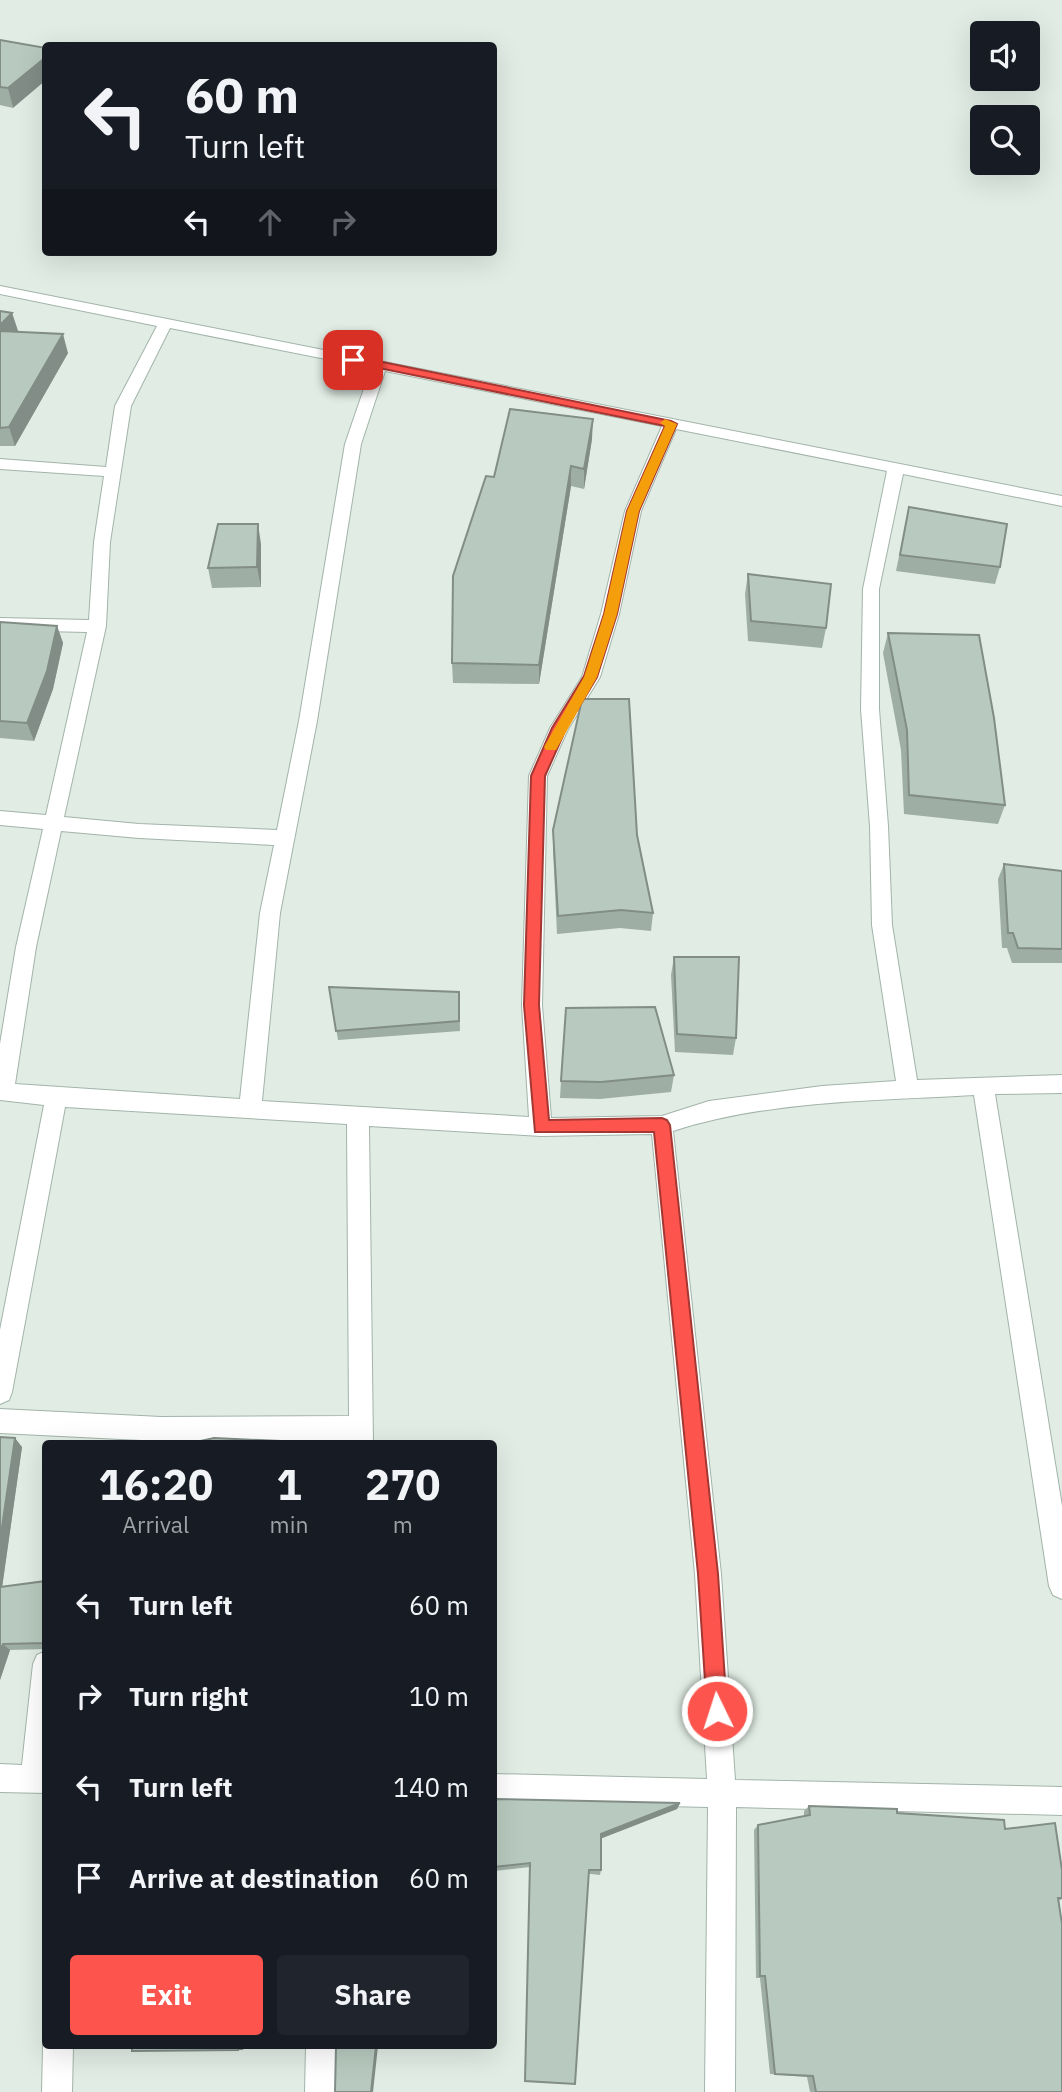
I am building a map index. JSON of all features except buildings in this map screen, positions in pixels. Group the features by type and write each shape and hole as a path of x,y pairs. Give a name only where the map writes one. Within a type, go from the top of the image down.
{"street":[{"path":"0,290 1062,501"},
{"path":"166,323 123,406 102,542 97,626 26,947 1,1091 56,1097 541,1127 662,1125 709,1110 822,1095 983,1085 1062,1084"},
{"path":"250,1108 270,913 308,721 353,444 380,365"},
{"path":"541,1127 532,1005 538,776 559,728 591,677 610,614 633,511 671,424"},
{"path":"0,464 112,472"},
{"path":"896,468 871,589 870,709 879,826 882,925 908,1090"},
{"path":"0,624 97,626"},
{"path":"0,818 55,821 139,831 284,838"},
{"path":"983,1085 1062,1586"},
{"path":"0,1392 56,1097"},
{"path":"0,1421 69,1435 161,1429 361,1436 358,1114"},
{"path":"662,1125 708,1574 722,1793 720,2092"},
{"path":"0,1778 40,1778 42,1740"},
{"path":"497,1788 1062,1801"},
{"path":"57,2092 58,2049"},
{"path":"320,2092 321,2049"}],"slow traffic":[{"path":"551,747 559,728 591,677 610,614 633,511 671,424 665,423"}],"route":[{"path":"353,360 671,424 633,511 610,614 591,677 559,728 538,776 533,873 532,1005 541,1127 662,1125 686,1383 708,1574 717,1711"}]}
